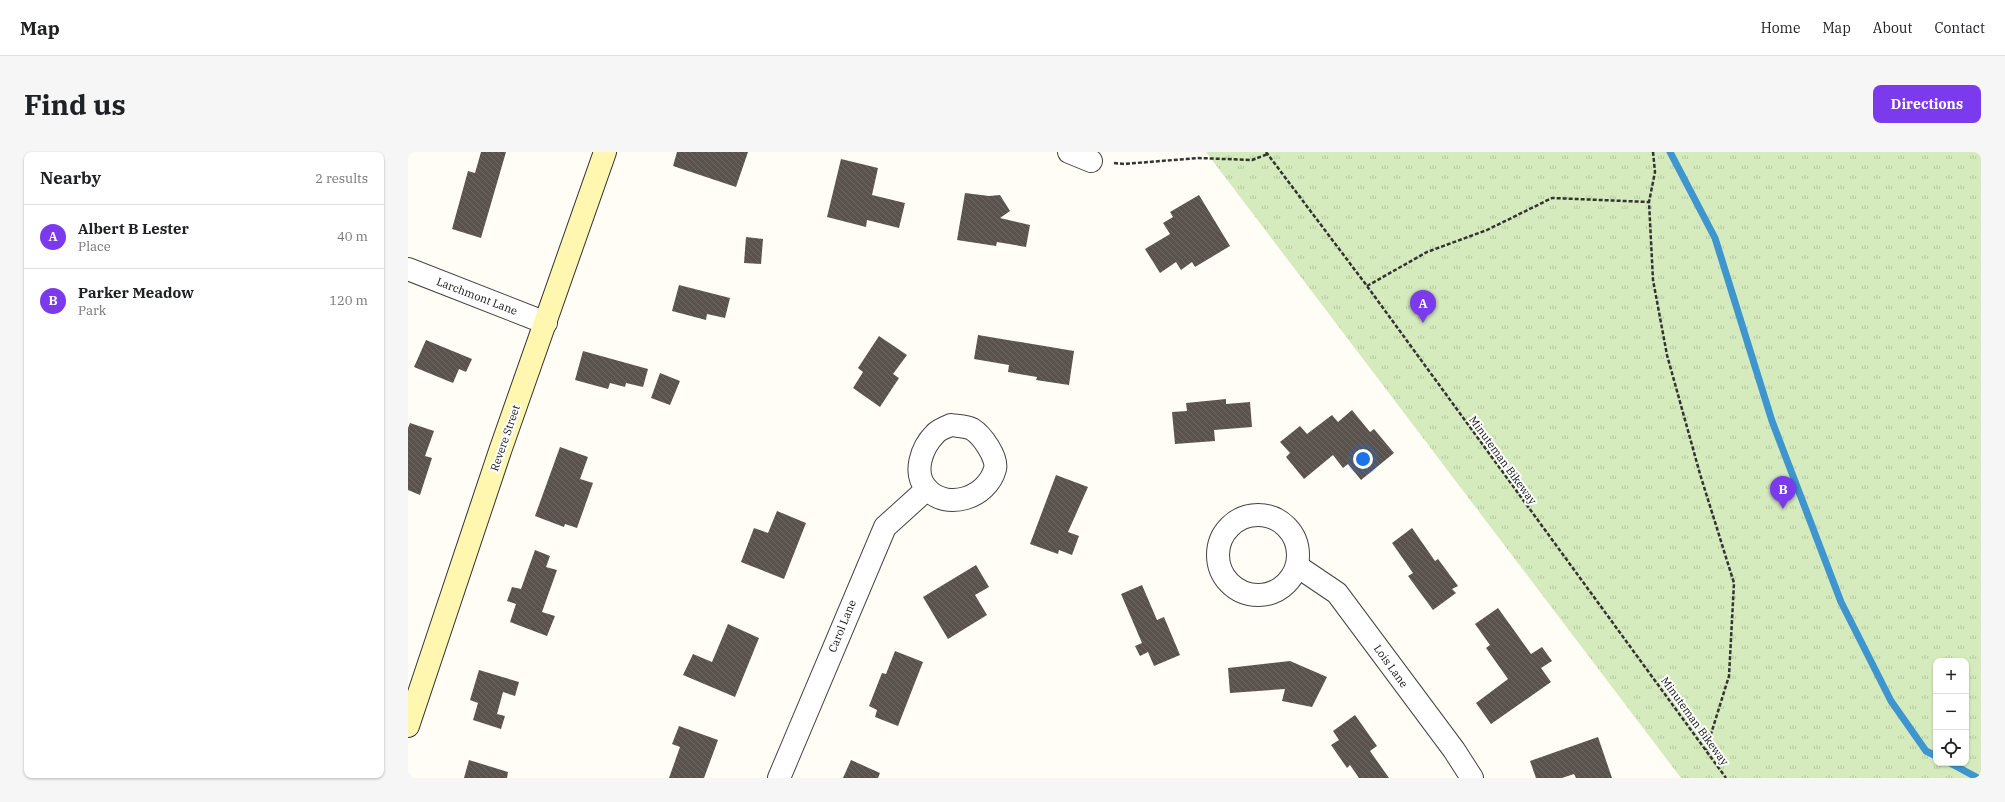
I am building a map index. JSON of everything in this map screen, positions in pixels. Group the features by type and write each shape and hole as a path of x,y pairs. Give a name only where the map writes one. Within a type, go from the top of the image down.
{"street":[{"name":"Revere Street","path":"408,726 500,451 605,152"},
{"path":"1069,152 1091,161"},
{"name":"Larchmont Lane","path":"408,269 546,323"},
{"name":"Carol Lane","path":"779,778 884,527 927,489"},
{"name":"Lois Lane","path":"1297,566 1337,593 1454,750 1472,778"}],"path":[{"path":"1653,152 1655,172 1649,202 1653,280 1667,356 1700,474 1734,583 1729,676 1706,750"},
{"path":"1091,161 1124,164 1198,158 1252,160 1267,153"},
{"name":"Minuteman Bikeway","path":"1267,153 1367,286 1726,778"},
{"path":"1367,286 1427,252 1487,230 1552,198 1649,202"}],"green space":[{"path":"1206,152 1981,152 1981,778 1681,778"}],"building":[{"path":"481,152 506,152 481,238 452,229 468,171 475,173"},
{"path":"677,152 748,152 736,187 673,166"},
{"path":"841,159 878,168 872,195 905,203 899,228 867,220 866,227 827,217"},
{"path":"965,193 989,196 1000,195 1010,211 1000,218 1030,225 1026,247 997,242 996,246 957,240"},
{"path":"1199,195 1230,246 1195,267 1192,262 1181,270 1176,262 1160,273 1145,249 1170,234 1163,223 1173,217 1170,212"},
{"path":"746,237 763,239 761,264 744,263"},
{"path":"679,285 730,298 725,318 707,314 706,320 672,311"},
{"path":"978,335 1074,351 1069,385 1036,380 1037,377 1008,372 1009,365 974,359"},
{"path":"879,336 907,355 893,374 899,378 880,407 853,388 863,372 858,368"},
{"path":"426,340 472,359 466,372 459,369 453,383 414,367"},
{"path":"583,351 648,369 643,387 626,383 625,387 610,383 608,389 575,380"},
{"path":"660,373 680,381 670,405 651,398"},
{"path":"1226,399 1226,404 1250,402 1252,427 1214,430 1215,441 1175,444 1172,412 1187,411 1186,403"},
{"path":"1352,410 1370,432 1374,429 1394,453 1361,480 1348,464 1343,468 1333,455 1304,479 1286,457 1290,453 1280,442 1300,426 1307,434 1332,415 1338,422"},
{"path":"410,423 434,431 425,456 432,458 420,495 408,490 408,428"},
{"path":"560,447 588,457 580,479 593,483 577,528 565,524 564,527 535,516"},
{"path":"1056,475 1088,487 1068,532 1079,536 1072,555 1059,550 1058,554 1030,544"},
{"path":"777,511 806,523 784,579 741,562 754,528 768,533"},
{"path":"1412,528 1435,561 1438,559 1458,586 1452,589 1456,593 1433,610 1408,576 1413,573 1392,543"},
{"path":"535,550 550,556 546,567 557,570 542,612 555,616 547,636 510,622 516,604 507,601 512,587 521,589"},
{"path":"976,565 989,587 975,595 987,615 948,639 923,597"},
{"path":"1142,585 1157,620 1164,617 1180,655 1154,666 1148,652 1140,656 1135,646 1142,643 1121,594"},
{"path":"1498,608 1531,654 1542,647 1552,661 1541,668 1551,682 1491,724 1476,703 1508,679 1486,648 1490,645 1475,624"},
{"path":"728,624 759,638 735,697 683,675 693,654 712,662"},
{"path":"895,651 923,662 898,726 875,717 877,710 869,706 882,673 886,674"},
{"path":"1290,661 1327,677 1312,707 1282,701 1285,689 1230,693 1228,668"},
{"path":"479,670 519,682 515,696 503,692 497,714 505,716 501,729 473,720 478,703 470,700"},
{"path":"1355,715 1377,746 1370,751 1389,778 1359,778 1350,765 1347,768 1331,745 1339,740 1333,731"},
{"path":"679,726 718,740 704,778 669,778 680,747 672,744"},
{"path":"1598,737 1612,778 1576,778 1574,774 1562,778 1536,778 1530,761"},
{"path":"469,760 508,772 507,778 464,778"},
{"path":"851,760 880,773 878,778 843,778"}],"waterway":[{"path":"1670,152 1715,238 1772,421 1841,602 1891,701 1926,751 1933,754"},
{"path":"1956,766 1978,778"}],"place":[{"name":"Albert B Lester","path":"1423,323"},
{"name":"Parker Meadow","path":"1783,509"}]}
